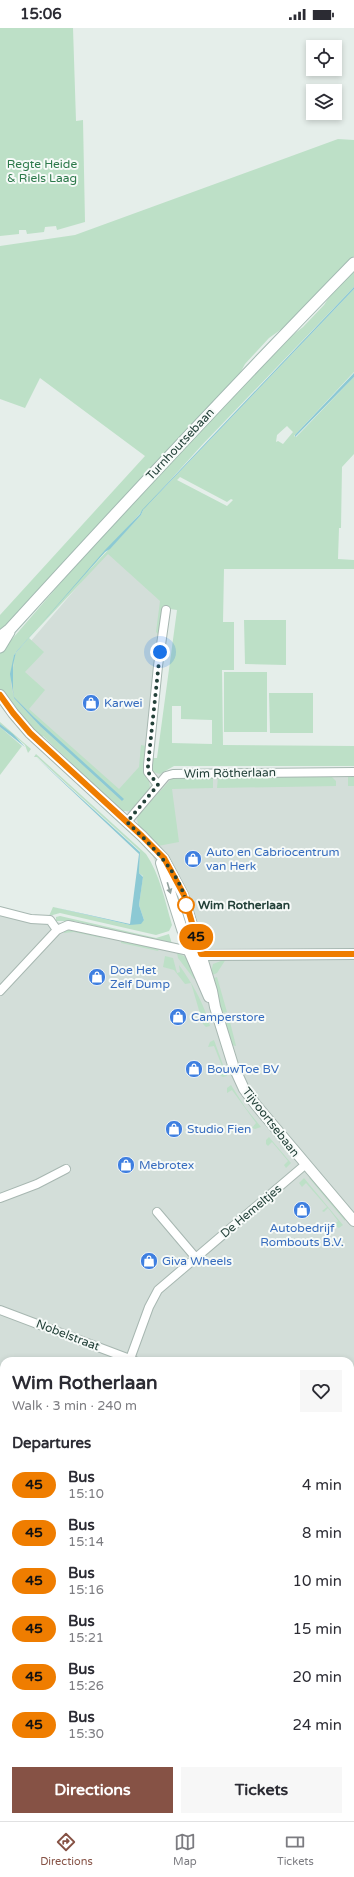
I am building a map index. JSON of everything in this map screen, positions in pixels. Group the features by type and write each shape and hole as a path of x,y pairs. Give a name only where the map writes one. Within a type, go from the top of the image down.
{"main road":[{"name":"Turnhoutsebaan","path":"0,637 10,629 202,420 354,263"},
{"name":"Turnhoutsebaan","path":"0,647 10,629"}],"street":[{"path":"158,785 148,772 148,765 158,666 166,610"},
{"name":"Tijvoortsebaan","path":"0,695 30,733 164,858 184,895 215,1007 233,1065 244,1089 354,1221"},
{"name":"Tijvoortsebaan","path":"0,706 13,713"},
{"name":"Wim Rötherlaan","path":"127,822 166,776 173,774 354,772"},
{"name":"Tijvoortsebaan","path":"156,851 189,951 199,977 215,1007"},
{"path":"0,912 31,919 50,920 57,930"},
{"path":"0,991 57,930 63,926 72,925 201,954 354,954"},
{"name":"De Hemeltjes","path":"133,1357 149,1307 158,1290 306,1164"},
{"path":"0,1198 37,1184 66,1169"},
{"path":"157,1212 196,1258"},
{"name":"Nobelstraat","path":"0,1310 124,1357"}],"shaded area":[{"path":"107,552 162,599 149,764 173,777 354,774 354,1357 0,1357 0,909 187,952 178,913 138,823 0,688 0,677"}],"green space":[{"name":"Regte Heide & Riels Laag","path":"0,28 73,28 76,121 83,120 85,222 57,230 56,226 45,227 44,232 27,234 26,230 19,230 19,234 0,236"},
{"path":"338,139 354,140 354,256 290,323 269,338 245,364 238,377 0,631 0,615 145,456 40,378 25,408 0,399 0,246 75,235"},
{"path":"354,269 354,287 202,445 146,507 354,289 354,372 294,436 296,437 354,377 354,454 342,467 341,528 339,528 338,559 354,560 354,569 224,569 223,622 234,622 234,670 222,670 223,745 354,746 354,766 174,766 160,774 153,772 153,758 157,758 177,610 163,608 160,636 156,632 160,601 108,554 29,638 44,652 25,672 45,690 29,709 119,789 139,767 141,745 146,746 144,772 149,781 150,788 130,811 122,811 68,762 69,761 43,736 41,738 28,725 0,690 0,653 95,543 284,342 303,327 324,305 333,291","holes":["287,426 293,432 283,444 278,441 276,442 277,435","180,477 227,502 231,499 233,500 227,506 177,480","143,510 141,515 78,582","16,653 14,658 12,682 14,697 123,799 122,801 40,726 14,698 11,684 14,655","172,706 181,706 181,719 212,720 212,744 172,743"]},
{"path":"244,620 286,620 286,665 245,664"},
{"path":"224,672 267,672 267,732 224,732"},
{"path":"269,693 313,693 313,733 270,733"},
{"path":"0,722 31,749 28,753 25,745 0,724"},
{"path":"0,727 22,746 0,775"},
{"path":"36,754 146,854 159,879 172,925 169,931 156,935 60,913 49,916 53,907 130,925 144,920 139,905 143,876 139,873 140,851 37,757 34,757"},
{"path":"330,775 336,781 336,786 217,788 218,776"},
{"path":"348,775 354,775 354,786 348,786"},
{"path":"213,776 213,788 172,789 179,842 158,846 138,826 137,817 172,778"},
{"path":"60,916 156,938 169,934 172,944 74,921 56,921 56,917"},
{"path":"68,929 103,936 102,938 74,932 64,933 63,931"},
{"path":"121,941 159,949 158,951 121,943"},
{"path":"177,953 186,957 197,979 194,979 178,958"},
{"path":"165,956 173,958 177,973 180,972 179,965 191,983 185,984 174,970 163,967"},
{"path":"226,959 217,973 210,976 213,964"},
{"path":"217,977 227,1012 221,1013 211,979"},
{"path":"191,983 198,994 208,1018 210,1026 206,1027 203,1024"},
{"path":"230,1022 236,1046 231,1045 224,1024"},
{"path":"214,1040 227,1076 223,1077 218,1074 224,1071 214,1046 208,1047 210,1042"},
{"path":"231,1085 245,1107 261,1127 255,1129 252,1128 256,1123 232,1090 227,1093 227,1088"},
{"path":"269,1137 291,1163 286,1168 284,1165 288,1161 272,1142 268,1146 266,1144 266,1140"},
{"path":"304,1178 343,1225 339,1228 334,1225 338,1221 328,1208 324,1212 322,1211 327,1207 306,1183 302,1187 299,1183"},
{"path":"309,1178 312,1178 345,1218 345,1221"}],"water":[{"path":"354,287 354,289 143,510 141,515 110,549 105,552 39,626 142,510"},
{"path":"354,373 354,377 295,437 295,435"},
{"path":"39,626 16,653 16,652"},
{"path":"16,653 13,665 14,697 124,799 122,801 40,726 14,698 10,674 14,655"},
{"path":"0,724 13,734 25,747 0,727"},
{"path":"36,757 140,852 139,873 143,877 139,905 144,920 141,924 130,925 53,907 130,924 139,854"}],"bus line":[{"name":"45","path":"0,695 30,733 164,858 184,895 201,954 354,954"}],"place":[{"name":"Karwei","path":"91,703"},
{"name":"Auto en Cabriocentrum van Herk","path":"193,859"},
{"name":"Wim Rotherlaan","path":"186,905"},
{"name":"Doe Het Zelf Dump","path":"97,977"},
{"name":"Camperstore","path":"178,1017"},
{"name":"BouwToe BV","path":"194,1069"},
{"name":"Studio Fien","path":"174,1129"},
{"name":"Mebrotex","path":"126,1165"},
{"name":"Autobedrijf Rombouts B.V.","path":"302,1210"},
{"name":"Giva Wheels","path":"149,1261"}],"route":[{"path":"160,652 148,765 148,772 158,785 127,822 164,858 184,895 186,905"}]}
